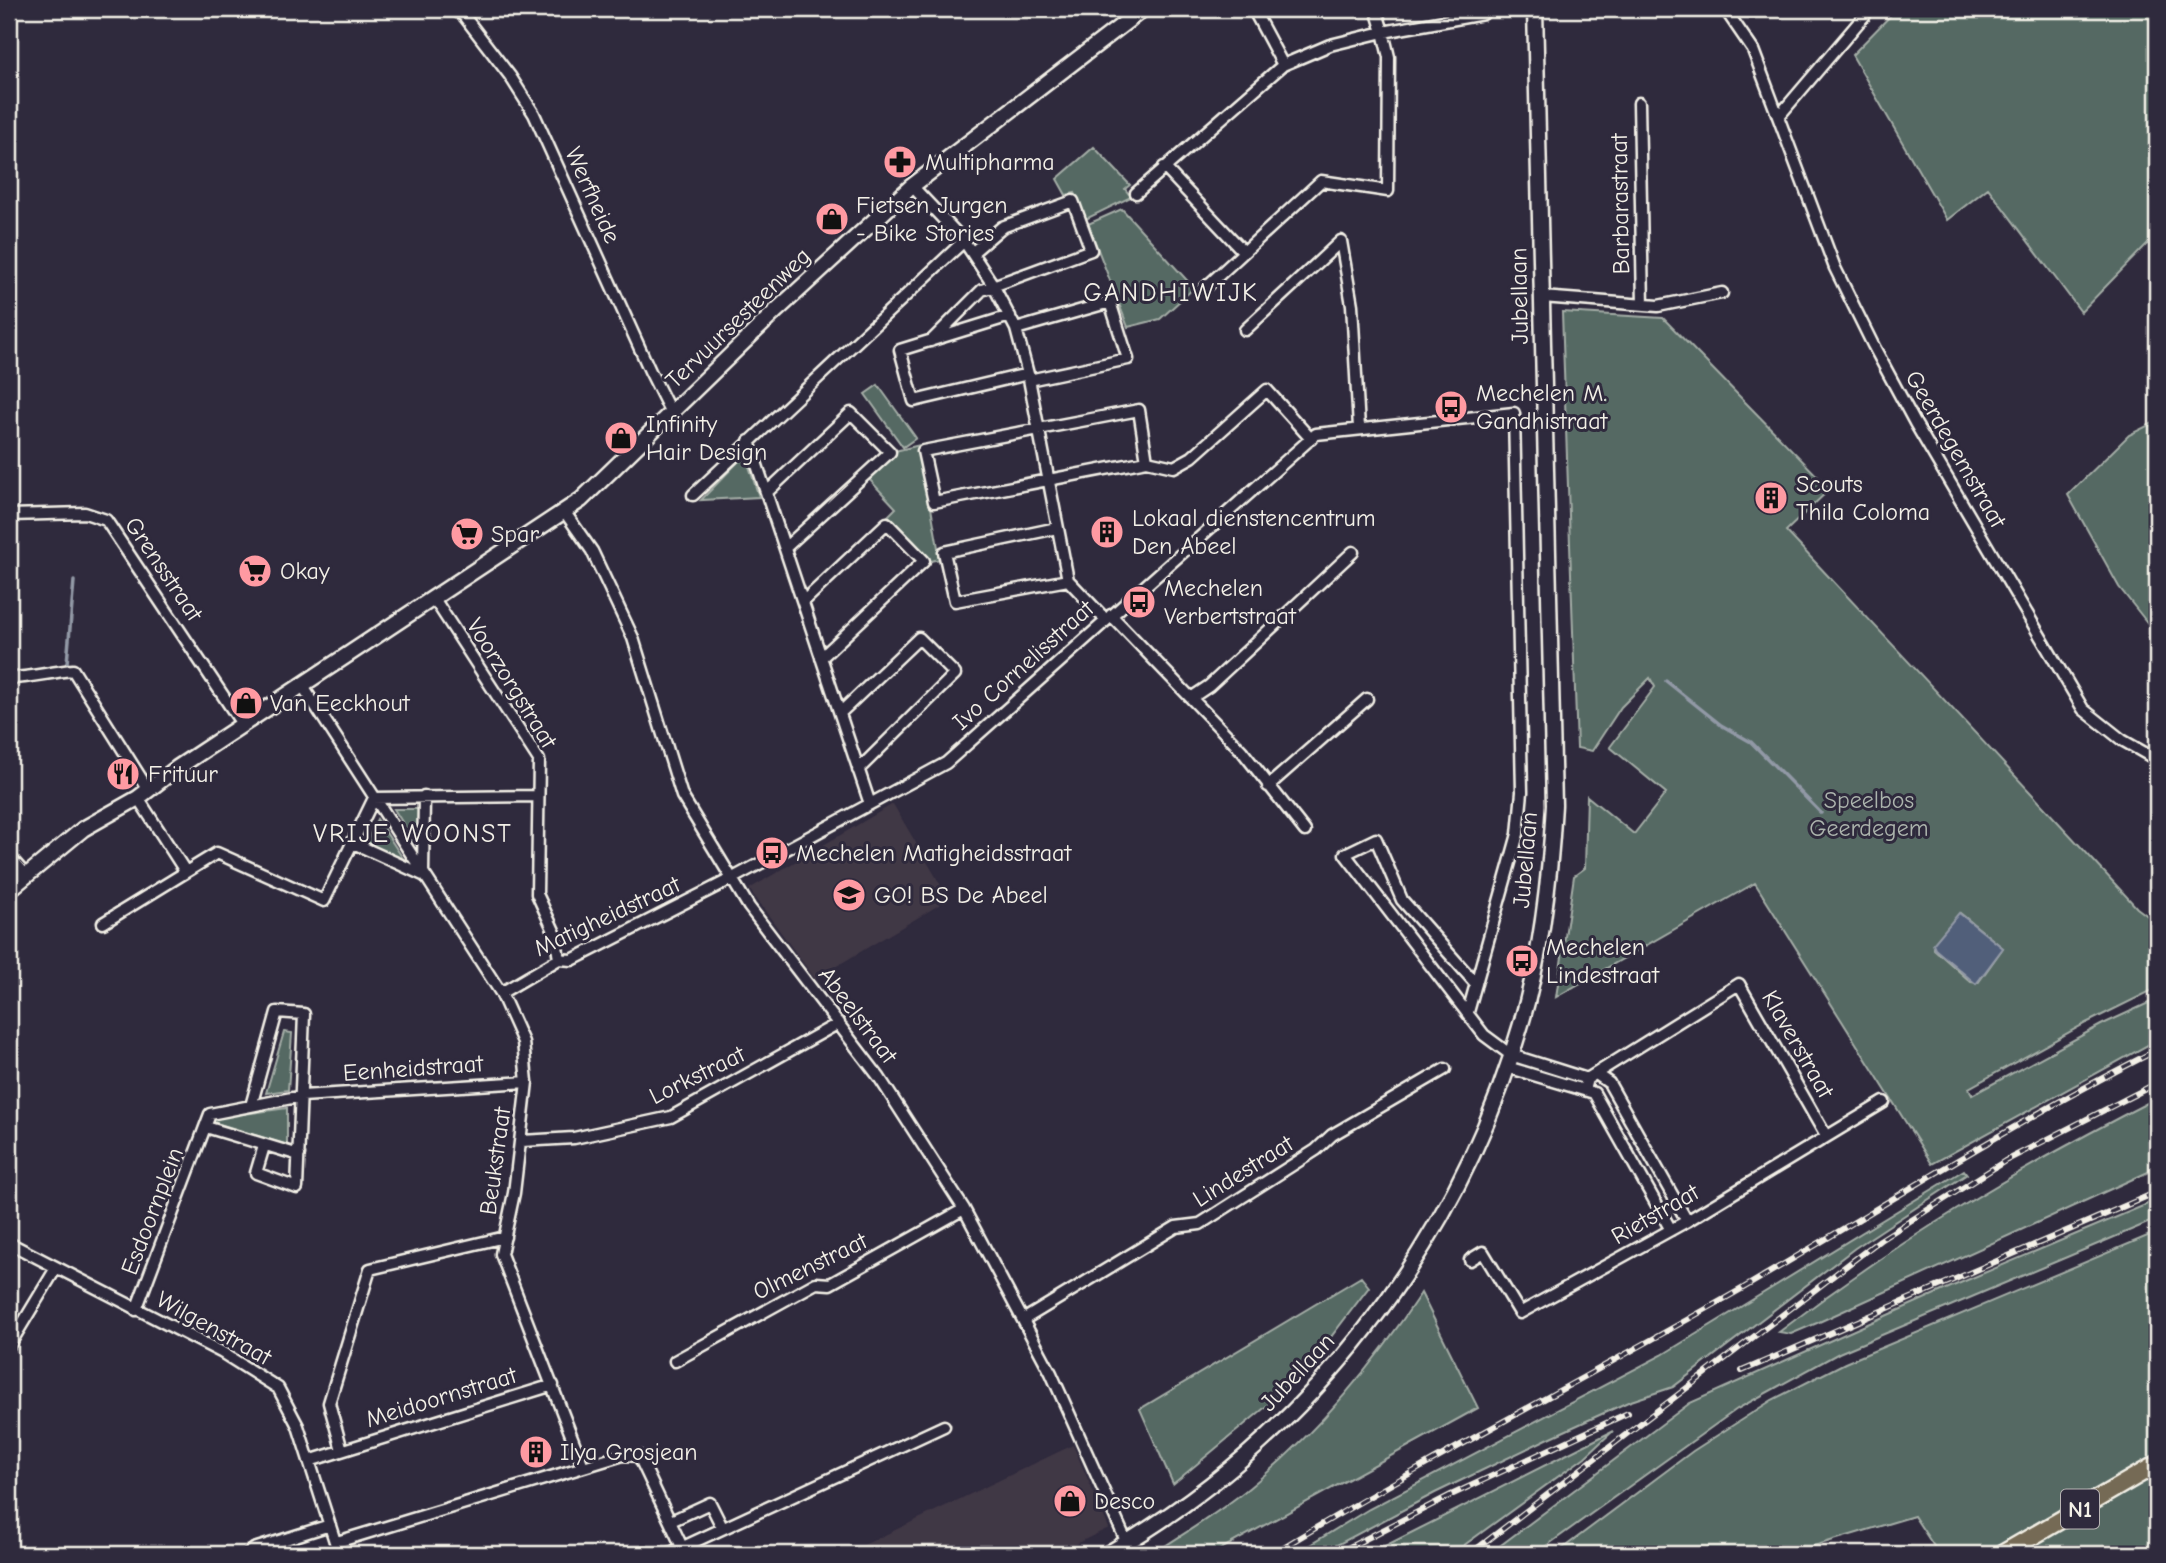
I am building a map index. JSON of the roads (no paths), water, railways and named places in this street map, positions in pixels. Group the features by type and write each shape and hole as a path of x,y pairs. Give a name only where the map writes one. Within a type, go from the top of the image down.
{"main road":[{"name":"Tervuursesteenweg","path":"9,890 25,874 83,829 144,794 242,724 564,512 596,487 777,310 912,187 1143,9"},
{"name":"Jubellaan","path":"1108,1554 1200,1493 1234,1466 1300,1405 1359,1339 1416,1259 1456,1189 1522,1024 1540,937 1554,805 1535,9"},
{"name":"N1","path":"2002,1554 2157,1464"}],"street":[{"name":"Werfheide","path":"454,9 464,16 534,114 671,413"},
{"path":"1252,9 1283,65"},
{"path":"1205,288 1321,181 1388,191 1389,57 1376,9"},
{"name":"Geerdegemstraat","path":"1725,9 1753,50 1835,268 1873,345 2073,694 2095,720 2157,760"},
{"path":"1136,193 1283,65 1330,45 1383,32 1483,14"},
{"path":"1779,116 1865,15"},
{"name":"Barbarastraat","path":"1640,103 1643,305"},
{"path":"1164,167 1244,253"},
{"path":"912,187 964,240 993,285 1016,329 1029,377 1068,580 1242,751 1305,831"},
{"path":"931,341 982,290 1091,250 1073,201 1002,227 972,253"},
{"path":"693,495 964,240"},
{"path":"1245,330 1341,241 1352,305 1359,428"},
{"name":"Barbarastraat","path":"1542,297 1658,306 1722,293"},
{"path":"1010,316 900,350 914,401 1128,359 1110,302 1016,329"},
{"path":"1147,461 1139,410 923,451 934,502 1147,461 1174,467 1192,457 1267,390 1311,439"},
{"path":"767,492 851,413 890,452 785,548"},
{"name":"Ivo Cornelisstraat","path":"733,878 946,763 1315,433 1514,413 1522,792 1518,834 1476,984"},
{"path":"749,441 870,804"},
{"name":"Abeelstraat","path":"564,512 592,551 633,638 682,796 749,907 879,1077 964,1209 1056,1384 1127,1543"},
{"name":"Grensstraat","path":"9,515 85,513 106,520 242,724"},
{"path":"803,602 887,523 924,561 821,658"},
{"path":"1057,528 944,552 955,601 1068,580"},
{"path":"1191,698 1209,686 1353,552"},
{"name":"Voorzorgstraat","path":"433,597 539,760 537,894 555,933 559,959"},
{"path":"840,713 919,638 955,674 858,770"},
{"path":"9,678 73,670 104,720 185,871"},
{"name":"Beukstraat","path":"302,685 501,993 523,1042 527,1082 522,1140 501,1255 583,1466"},
{"path":"1268,786 1367,699"},
{"path":"351,842 423,875 424,796"},
{"path":"103,923 217,853 324,901 374,798 538,796"},
{"path":"1468,1012 1476,984 1402,900 1376,839 1345,854 1484,1035 1509,1061 1589,1081 1609,1083 1687,1221"},
{"path":"9,856 25,874"},
{"name":"Matigheidstraat","path":"501,993 559,959 572,960 733,878"},
{"name":"Klaverstraat","path":"1589,1081 1739,984 1826,1136"},
{"path":"251,1106 277,1012 304,1014 297,1188 256,1172 264,1146"},
{"name":"Lorkstraat","path":"522,1140 574,1138 671,1117 839,1023"},
{"name":"Lindestraat","path":"1023,1320 1176,1227 1200,1224 1315,1150 1332,1135 1445,1069"},
{"path":"1589,1081 1671,1230"},
{"name":"Eenheidstraat","path":"302,1096 527,1082"},
{"name":"Esdoornplein","path":"136,1310 210,1114 302,1096"},
{"name":"Rietstraat","path":"1470,1260 1483,1252 1520,1313 1687,1221 1884,1102"},
{"name":"Esdoornplein","path":"206,1126 299,1155"},
{"name":"Olmenstraat","path":"675,1361 816,1283 830,1284 964,1209"},
{"name":"Meidoornstraat","path":"342,1450 329,1403 370,1269 505,1237"},
{"name":"Wilgenstraat","path":"9,1243 220,1352 278,1388 298,1426 339,1554"},
{"path":"9,1346 56,1268"},
{"name":"Meidoornstraat","path":"309,1461 553,1385"},
{"path":"668,1554 944,1426"},
{"path":"337,1542 623,1455 639,1456 682,1547"},
{"path":"671,1521 710,1503 722,1527"},
{"path":"248,1554 254,1549 330,1525"}],"water":[{"path":"1959,913 2003,948 1976,984 1935,949 1933,944"}],"waterway":[{"path":"67,663 74,581"},
{"path":"1666,681 1721,725 1751,742 1821,813"}],"railway":[{"path":"1272,1554 1389,1485 1745,1287 2000,1135 2157,1050"},
{"path":"1470,1554 1880,1240 2005,1161 2157,1083"},
{"path":"1742,1371 2157,1192"},
{"path":"1336,1554 1451,1495 1628,1413"}],"place":[{"name":"Multipharma","path":"900,162"},
{"name":"Fietsen Jurgen - Bike Stories","path":"832,219"},
{"name":"Mechelen M. Gandhistraat","path":"1451,407"},
{"name":"Infinity Hair Design","path":"621,438"},
{"name":"Scouts Thila Coloma","path":"1771,498"},
{"name":"Lokaal dienstencentrum Den Abeel","path":"1107,532"},
{"name":"Spar","path":"467,534"},
{"name":"Okay","path":"255,571"},
{"name":"Mechelen Verbertstraat","path":"1139,602"},
{"name":"Van Eeckhout","path":"246,703"},
{"name":"Frituur","path":"123,774"},
{"name":"Mechelen Matigheidsstraat","path":"772,853"},
{"name":"GO! BS De Abeel","path":"849,895"},
{"name":"Mechelen Lindestraat","path":"1522,961"},
{"name":"Ilya Grosjean","path":"536,1452"},
{"name":"Desco","path":"1070,1501"}],"district":[{"name":"GANDHIWIJK","path":"1171,292"},
{"name":"VRIJE WOONST","path":"413,833"}],"park label":[{"name":"Speelbos Geerdegem","path":"1869,814"}]}
